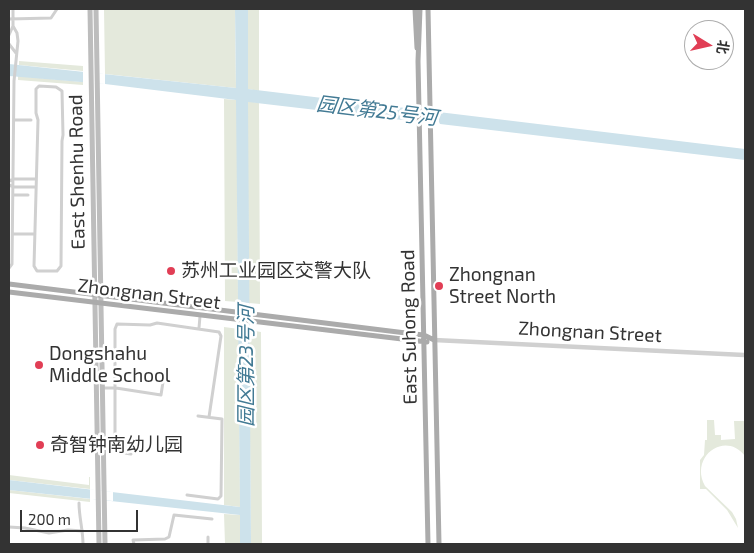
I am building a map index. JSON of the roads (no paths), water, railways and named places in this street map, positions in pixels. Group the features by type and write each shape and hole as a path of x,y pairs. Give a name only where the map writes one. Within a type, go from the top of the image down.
{"main road":[{"name":"East Shenhu Road","path":"90,9 94,72 97,84 105,544"},
{"name":"East Shenhu Road","path":"96,9 94,72 91,83 99,544"},
{"path":"415,9 418,61"},
{"path":"418,61 420,9"},
{"name":"East Suhong Road","path":"428,9 438,544"},
{"name":"East Suhong Road","path":"418,61 428,544"},
{"name":"Zhongnan Street","path":"9,284 424,335 434,340"},
{"name":"Zhongnan Street","path":"9,292 424,343 434,340"}],"street":[{"path":"9,268 12,264 14,81 18,36 11,19 13,9"},
{"path":"11,19 51,18 57,9"},
{"path":"9,35 14,26"},
{"path":"9,44 16,53"},
{"path":"39,86 56,87 62,91 63,135 61,266 59,270 40,271 35,268 36,179 38,120 36,113 36,89 39,86"},
{"path":"9,104 14,104"},
{"path":"14,120 31,120"},
{"path":"36,179 14,179 9,183 14,187 36,187"},
{"path":"14,195 28,195"},
{"path":"13,234 35,234"},
{"path":"199,328 200,316"},
{"path":"131,454 115,451 115,329 117,324 150,325 157,323 217,331 221,336 209,417"},
{"name":"Zhongnan Street","path":"434,340 744,355"},
{"path":"103,388 116,388 161,395 163,382"},
{"path":"187,495 218,499 221,496 222,419 198,416"},
{"path":"79,503 83,544"},
{"path":"134,544 134,540 165,539 169,537 174,516 212,519"},
{"path":"9,527 49,532 83,531"},
{"path":"208,537 208,544"}],"water":[{"path":"235,9 248,9 248,89 745,149 745,160 440,124 439,122 414,119 411,121 248,102 251,544 240,544 240,515 9,490 9,480 240,507 236,100 105,84 9,76 9,64 236,88"}],"place":[{"name":"苏州工业园区交警大队","path":"171,271"},
{"name":"Zhongnan Street North","path":"439,286"},
{"name":"Dongshahu Middle School","path":"39,365"},
{"name":"奇智钟南幼儿园","path":"40,445"}],"water label":[{"name":"园区第25号河","path":"377,111"},
{"name":"园区第23号河","path":"246,366"}]}
